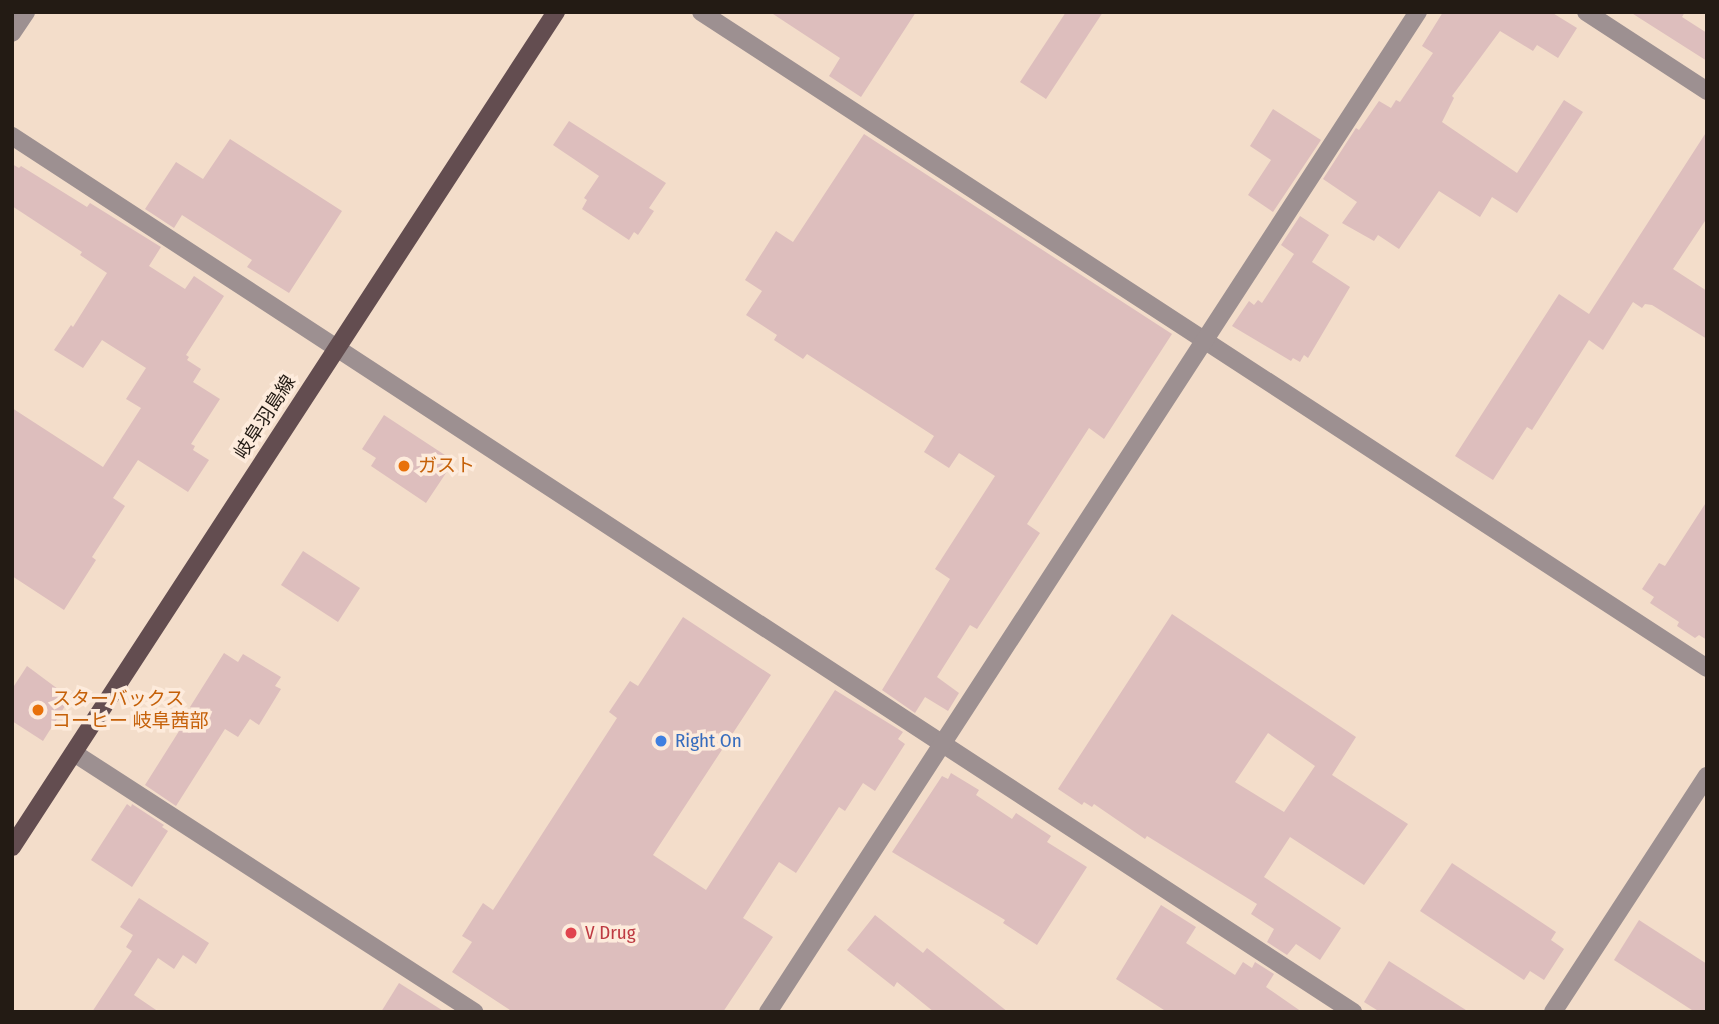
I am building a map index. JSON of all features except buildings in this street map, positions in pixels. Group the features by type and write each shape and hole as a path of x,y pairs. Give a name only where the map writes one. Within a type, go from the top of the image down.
{"main road":[{"name":"岐阜羽島線","path":"12,847 335,347 556,12"}],"street":[{"path":"12,33 26,12"},
{"path":"701,12 1707,667"},
{"path":"768,1012 1418,12"},
{"path":"1586,12 1707,91"},
{"path":"12,136 1353,1012"},
{"path":"74,753 474,1012"},
{"path":"1553,1012 1707,776"}],"place":[{"name":"ガスト","path":"404,466"},
{"name":"スターバックス コーヒー 岐阜茜部","path":"38,710"},
{"name":"Right On","path":"661,741"},
{"name":"V Drug","path":"571,933"}]}
